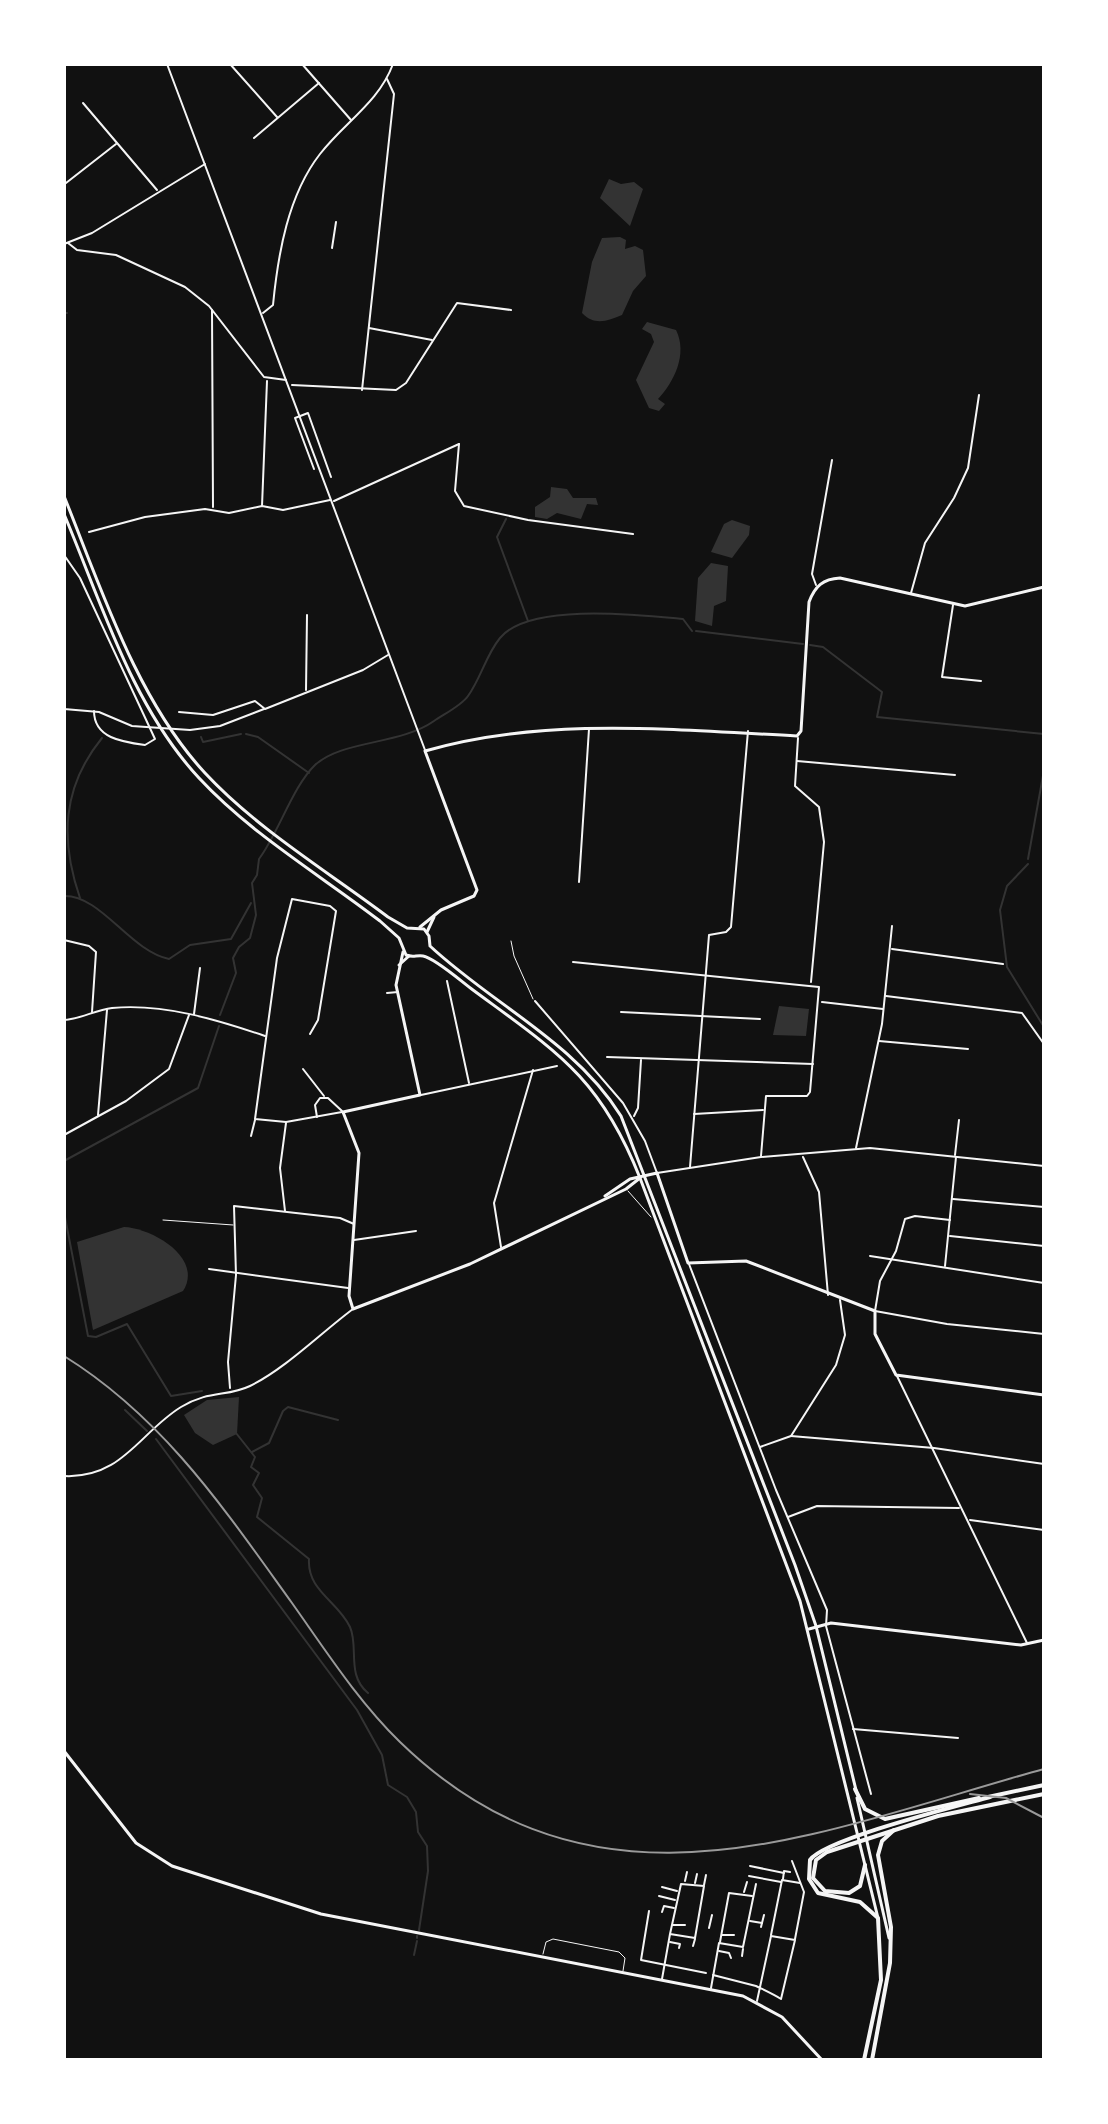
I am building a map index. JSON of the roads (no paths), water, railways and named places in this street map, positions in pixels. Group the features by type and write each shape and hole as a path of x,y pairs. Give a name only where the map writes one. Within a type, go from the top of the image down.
{"main road":[{"path":"64,496 158,709 204,772 266,827 407,928 420,927 435,915 474,896 477,890 425,751 532,732 589,729 748,731 797,736 801,731 809,602 817,586 840,578 953,604 980,604 1044,587"},
{"path":"64,514 150,711 199,778 263,834 399,938 403,952 398,992 420,1095 343,1112 358,1146 349,1288 353,1309 502,1250 626,1189 640,1178"},
{"path":"435,915 427,932 430,946 570,1057 614,1106 646,1176 816,1626 889,1938"},
{"path":"420,927 427,932"},
{"path":"399,938 407,928"},
{"path":"422,956 430,946"},
{"path":"403,952 409,956 422,956 569,1064 613,1116 640,1178 772,1523 809,1629 878,1918 881,1980 864,2060"},
{"path":"399,965 409,956"},
{"path":"601,1199 626,1181 657,1173 688,1263 746,1261 875,1311 875,1334 896,1375 1044,1395"},
{"path":"809,1629 827,1623 1028,1645 1044,1640"},
{"path":"64,1751 136,1843 172,1866 321,1914 710,1989 756,2002 790,2024 822,2060"},
{"path":"855,1789 868,1812 880,1818 1044,1785"},
{"path":"865,1865 860,1886 849,1893 825,1891 813,1878 813,1866 823,1854 899,1827 1001,1801 1044,1794"},
{"path":"878,1918 860,1902 818,1893 808,1876 812,1857 825,1848 896,1823 990,1797"},
{"path":"872,2060 889,1983 891,1927 878,1855 885,1838 899,1827"}],"street":[{"path":"167,64 425,751"},
{"path":"230,64 279,119"},
{"path":"302,64 351,120"},
{"path":"263,313 273,305 285,234 299,192 315,161 351,120 376,98 392,64"},
{"path":"362,390 394,94 387,79"},
{"path":"254,138 319,83"},
{"path":"83,103 158,192"},
{"path":"66,183 116,144"},
{"path":"66,244 92,233 205,164"},
{"path":"332,248 336,222"},
{"path":"66,244 77,250 116,255 185,287 212,310 267,379 262,506"},
{"path":"289,385 390,392 402,387 457,303 511,310"},
{"path":"212,310 213,508"},
{"path":"369,328 433,341"},
{"path":"267,379 287,380"},
{"path":"911,594 925,543 968,468 979,395"},
{"path":"314,469 295,418 301,415 309,415 331,477"},
{"path":"89,532 145,517 213,508 234,513 262,506 283,510 333,500 459,444 455,491 464,506 528,520 633,534"},
{"path":"817,586 812,574 832,460"},
{"path":"64,555 80,578 155,739 145,745 105,735 94,723 94,711"},
{"path":"953,604 942,677 981,681"},
{"path":"306,692 307,615"},
{"path":"64,709 94,711 140,727 190,730 220,726 363,670 390,653"},
{"path":"179,712 213,715 255,701 265,709"},
{"path":"579,882 589,729"},
{"path":"690,1168 709,935 726,932 731,927 748,731"},
{"path":"797,736 795,786 819,807 824,842 810,985"},
{"path":"797,761 955,775"},
{"path":"251,1136 277,958 292,899 334,908 318,1020 310,1034"},
{"path":"856,1149 879,1041 892,926"},
{"path":"64,940 89,946 96,952 92,1013"},
{"path":"891,949 1003,964"},
{"path":"573,962 810,985 820,989 810,1092 807,1096 766,1096 761,1157"},
{"path":"64,1135 169,1069 191,1015 200,968"},
{"path":"447,981 470,1085"},
{"path":"387,993 398,992"},
{"path":"886,995 1022,1013 1044,1044"},
{"path":"535,1001 550,1023 611,1086 633,1117 657,1173 761,1157 803,1156 856,1149 1044,1166"},
{"path":"819,1002 884,1010"},
{"path":"64,1020 107,1009 191,1015 267,1037"},
{"path":"98,1116 107,1009"},
{"path":"621,1012 760,1019"},
{"path":"879,1041 968,1049"},
{"path":"607,1057 813,1064"},
{"path":"633,1117 638,1108 641,1060"},
{"path":"420,1095 557,1066"},
{"path":"303,1069 324,1098 343,1112"},
{"path":"502,1250 494,1203 533,1070"},
{"path":"317,1117 315,1105 324,1098"},
{"path":"693,1114 764,1109"},
{"path":"255,1119 286,1122 343,1112"},
{"path":"945,1267 959,1120"},
{"path":"285,1211 285,1190 280,1168 286,1122"},
{"path":"803,1156 819,1192 828,1295"},
{"path":"952,1198 1044,1207"},
{"path":"230,1391 228,1362 236,1275 234,1206 340,1218 355,1224"},
{"path":"950,1220 915,1216 905,1219 880,1281 875,1311 947,1324 1044,1334"},
{"path":"354,1240 416,1231"},
{"path":"949,1236 1044,1246"},
{"path":"870,1256 1044,1283"},
{"path":"688,1263 786,1517 823,1598 871,1794"},
{"path":"209,1269 349,1288"},
{"path":"791,1436 841,1353 845,1335 840,1300"},
{"path":"64,1476 91,1474 132,1452 175,1412 198,1398 257,1382 353,1309"},
{"path":"896,1375 1028,1645"},
{"path":"759,1447 791,1436 934,1448 1044,1464"},
{"path":"786,1517 817,1506 962,1508"},
{"path":"968,1521 1044,1530"},
{"path":"853,1729 958,1738"},
{"path":"781,1999 804,1892 792,1861"},
{"path":"750,1866 790,1872"},
{"path":"662,1980 678,1891 685,1882 687,1872"},
{"path":"756,2002 762,1989 784,1873"},
{"path":"695,1884 697,1874"},
{"path":"693,1946 706,1875"},
{"path":"749,1876 801,1884"},
{"path":"685,1882 704,1886"},
{"path":"744,1894 747,1882"},
{"path":"742,1956 756,1884"},
{"path":"662,1887 678,1891"},
{"path":"710,1989 729,1893 753,1896"},
{"path":"659,1896 676,1900"},
{"path":"662,1912 664,1906 675,1908"},
{"path":"649,1911 640,1958 706,1973"},
{"path":"698,1922 710,1926 712,1915"},
{"path":"748,1921 762,1925 764,1915"},
{"path":"672,1925 685,1925"},
{"path":"670,1934 695,1938"},
{"path":"721,1935 734,1935"},
{"path":"771,1936 795,1940"},
{"path":"669,1942 680,1944 679,1948"},
{"path":"719,1943 743,1947"},
{"path":"718,1951 729,1953 731,1958"},
{"path":"713,1975 762,1989 786,2002"}],"lane":[{"path":"511,941 523,979 535,1001"},
{"path":"626,1181 626,1189 649,1217 654,1217"},
{"path":"163,1220 233,1225"},
{"path":"542,1957 547,1941 559,1939 622,1953 623,1972"}],"waterway":[{"path":"506,519 497,537 528,621"},
{"path":"220,1015 236,973 233,958 239,947 250,938 256,915 252,883 257,875 259,859 300,785 315,765 340,751 420,729 452,710 468,696 500,638 514,627 535,619 560,615 641,615 683,619 692,631"},
{"path":"696,631 803,644"},
{"path":"810,645 823,647 882,692 877,717 1044,734"},
{"path":"201,737 203,742 241,734"},
{"path":"246,734 258,737 309,773"},
{"path":"80,898 69,855 68,815 79,776 102,738"},
{"path":"1028,859 1044,770"},
{"path":"1028,864 1007,886 1000,910 1007,967 1044,1027"},
{"path":"64,896 91,904 141,946 169,959 190,945 231,939 251,903"},
{"path":"64,1161 198,1088 219,1026"},
{"path":"64,1212 88,1336 96,1337 127,1324 171,1396 202,1391"},
{"path":"252,1452 269,1443 283,1411 288,1407 338,1420"},
{"path":"125,1410 147,1431"},
{"path":"236,1433 255,1457 251,1467 259,1473 253,1485 262,1498 257,1517 309,1559 318,1588 350,1627 357,1678 368,1693"},
{"path":"156,1439 357,1710 382,1755 388,1785 407,1797 416,1812 418,1832 427,1846 428,1871 419,1930"},
{"path":"414,1955 417,1941"}],"railway":[{"path":"64,1356 132,1408 190,1468 217,1500 356,1693 400,1742 475,1801 552,1836 631,1851 712,1851 793,1838 876,1818 1044,1769"},
{"path":"970,1794 1006,1798 1044,1818"}]}
